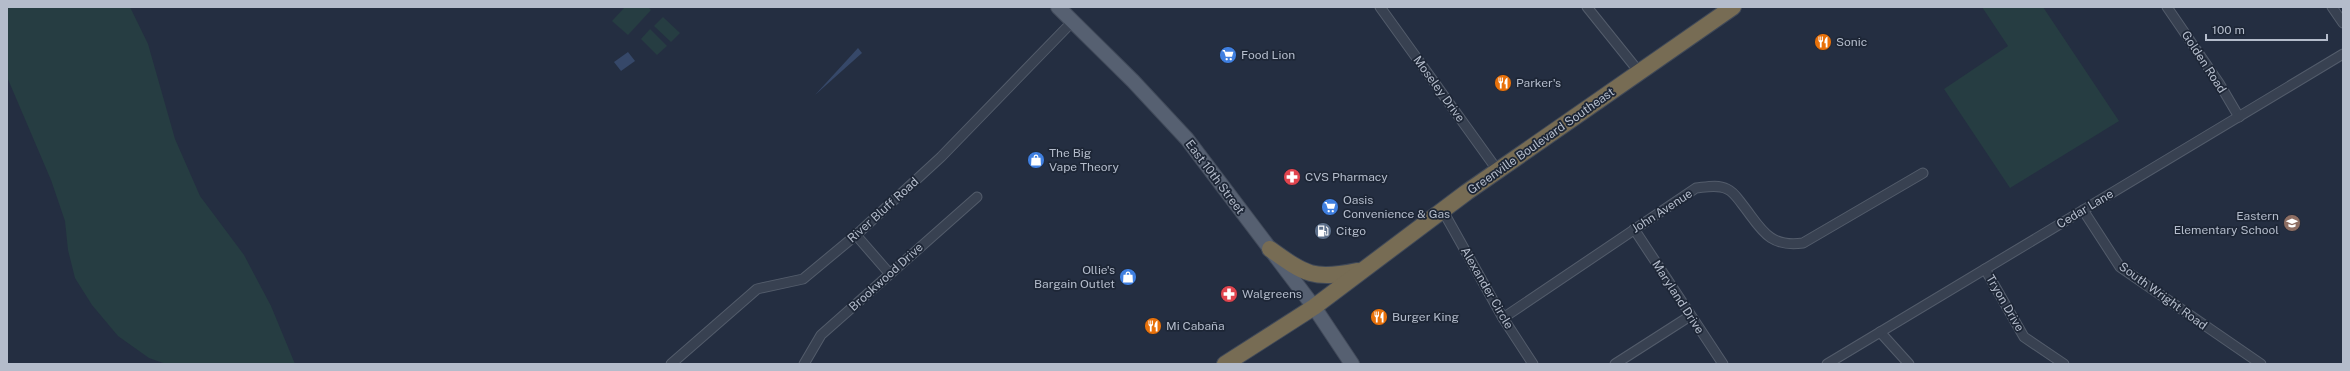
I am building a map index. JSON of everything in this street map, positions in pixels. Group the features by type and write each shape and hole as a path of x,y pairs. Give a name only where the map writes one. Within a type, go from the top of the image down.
{"highway":[{"name":"Greenville Boulevard Southeast","path":"1225,364 1314,307 1442,211 1733,7"},
{"path":"1270,250 1290,264 1320,276 1333,276 1362,270"}],"main road":[{"name":"East 10th Street","path":"1058,7 1133,81 1187,139 1314,307 1352,364"}],"street":[{"name":"Moseley Drive","path":"1380,7 1498,171"},
{"path":"1587,7 1640,72"},
{"name":"Golden Road","path":"2167,7 2219,83 2239,117"},
{"path":"2332,7 2343,23"},
{"name":"River Bluff Road","path":"671,364 757,288 803,279 856,235 942,157 1073,21"},
{"name":"Cedar Lane","path":"1827,364 2343,54"},
{"name":"John Avenue","path":"1503,318 1696,188 1712,186 1726,188 1734,194 1776,243 1790,245 1803,243 1923,173"},
{"name":"Brookwood Drive","path":"804,364 821,335 976,197"},
{"name":"South Wright Road","path":"2083,210 2120,267 2261,364"},
{"name":"Alexander Circle","path":"1442,211 1503,318 1533,364"},
{"name":"Maryland Drive","path":"1634,229 1723,364"},
{"path":"856,235 889,273"},
{"name":"Tryon Drive","path":"1985,269 2024,337 2064,364"},
{"path":"1615,364 1690,316"},
{"path":"1880,332 1909,364"}],"green space":[{"path":"7,7 130,7 148,44 175,139 200,196 244,255 271,306 295,364 166,364 149,358 118,336 92,305 75,278 68,250 65,221 51,180 7,77"},
{"path":"625,7 648,7 651,10 628,35 612,21"},
{"path":"1982,7 2043,7 2119,121 2010,188 1944,89 2008,46"},
{"path":"663,17 680,33 671,42 654,26"},
{"path":"650,29 667,46 657,55 641,39"}],"water":[{"path":"858,48 862,53 815,95"},
{"path":"628,52 635,61 621,71 614,62"}],"place":[{"name":"Sonic","path":"1823,42"},
{"name":"Food Lion","path":"1228,55"},
{"name":"Parker's","path":"1503,83"},
{"name":"The Big Vape Theory","path":"1036,160"},
{"name":"CVS Pharmacy","path":"1292,177"},
{"name":"Oasis Convenience & Gas","path":"1330,207"},
{"name":"Eastern Elementary School","path":"2292,223"},
{"name":"Citgo","path":"1323,231"},
{"name":"Ollie's Bargain Outlet","path":"1128,277"},
{"name":"Walgreens","path":"1229,294"},
{"name":"Burger King","path":"1379,317"},
{"name":"Mi Cabaña","path":"1153,326"}]}
